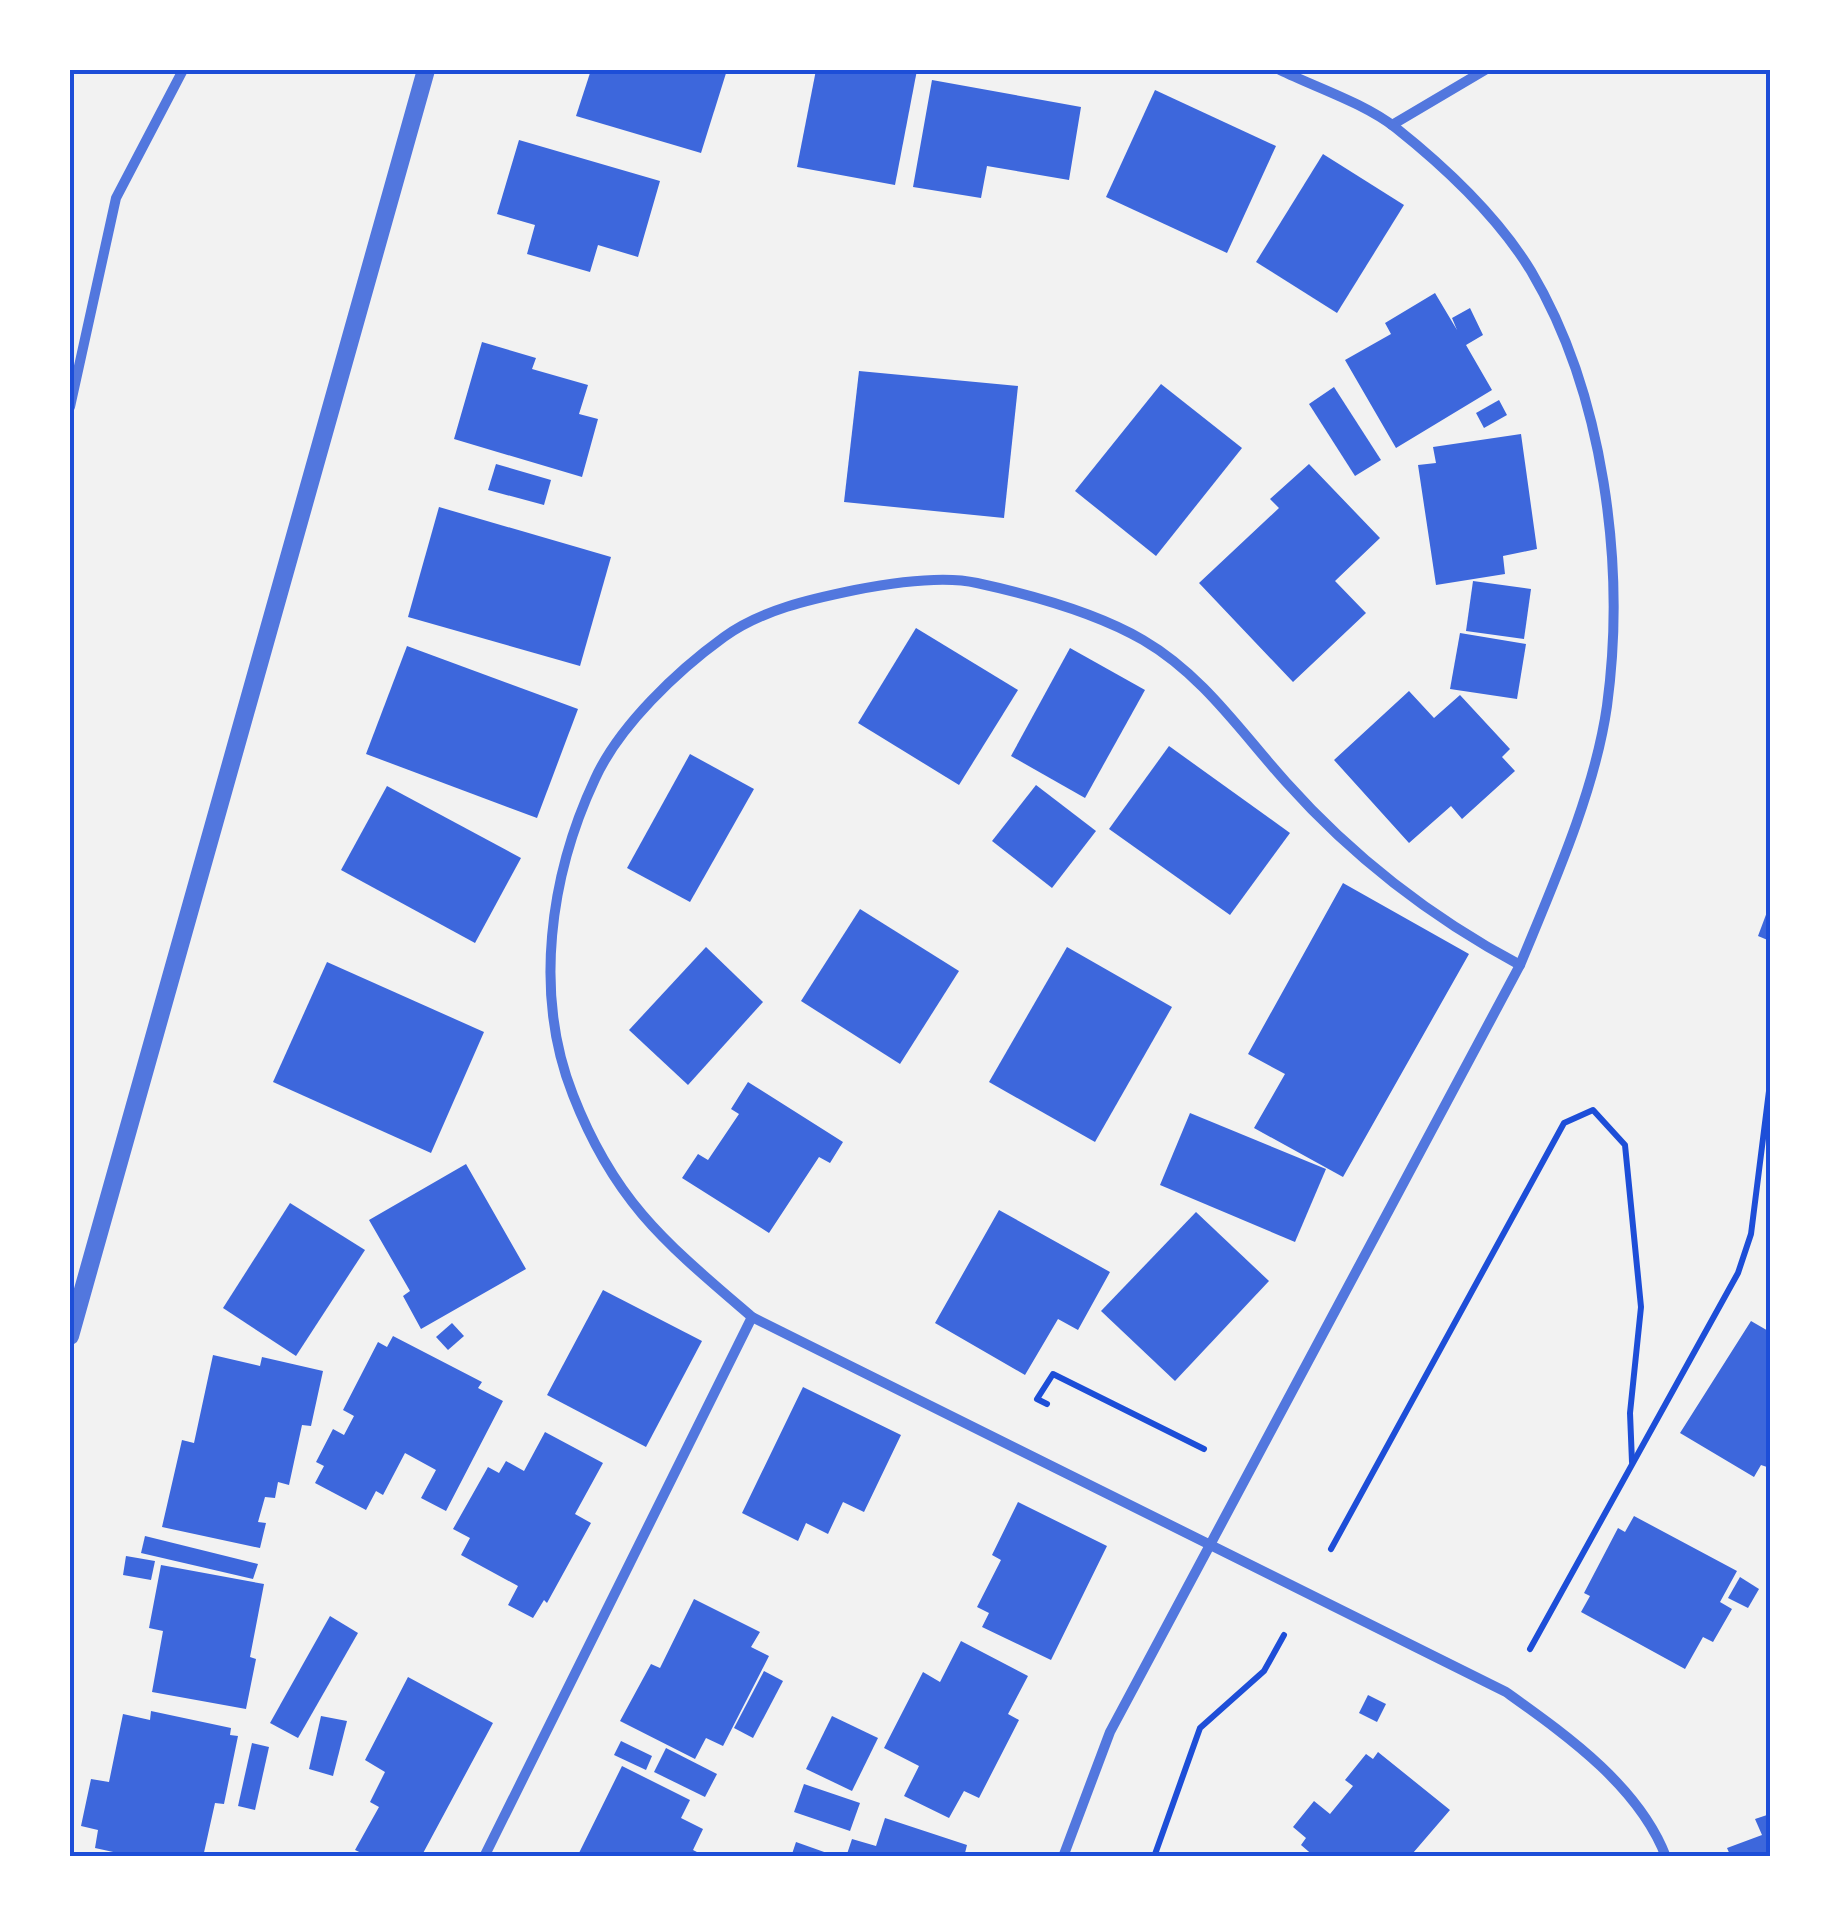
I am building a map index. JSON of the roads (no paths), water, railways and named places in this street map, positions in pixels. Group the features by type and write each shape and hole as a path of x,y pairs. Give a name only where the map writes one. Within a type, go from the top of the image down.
{"street":[{"path":"70,408 116,198 182,70"},
{"path":"70,1336 426,70"},
{"path":"1063,1857 1110,1732 1520,965 1568,852 1606,709 1616,593 1602,482 1579,380 1530,271 1466,189 1392,125 1280,70"},
{"path":"1392,125 1485,70"},
{"path":"1520,965 1456,931 1367,862 1286,784 1214,696 1144,640 1057,604 972,582 878,586 800,601 726,635 654,695 596,776 558,886 549,992 571,1091 608,1174 660,1237 752,1317 1506,1692 1578,1744 1656,1829 1666,1857"},
{"path":"484,1857 752,1317"}]}
